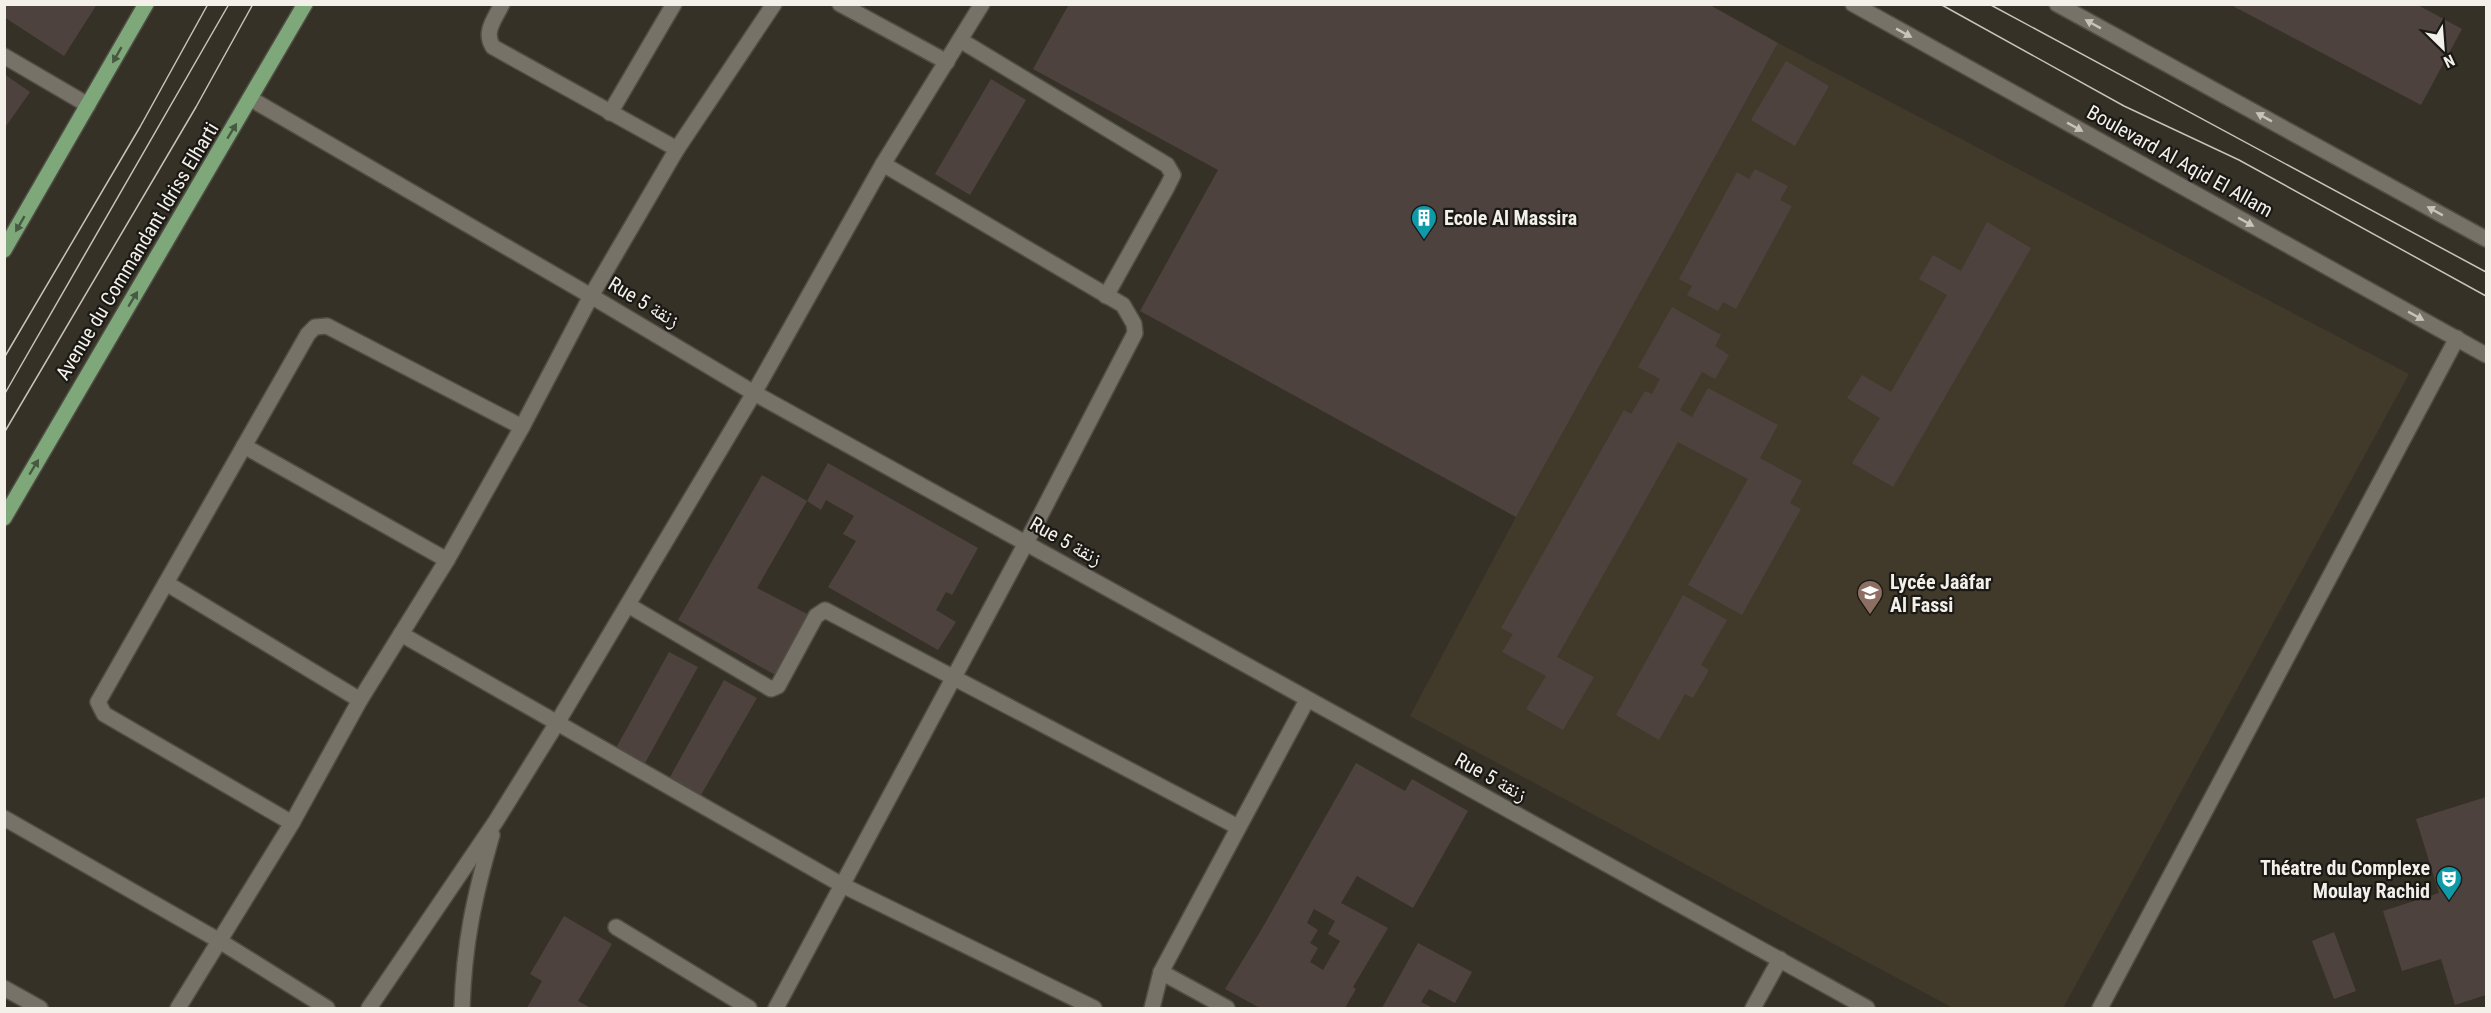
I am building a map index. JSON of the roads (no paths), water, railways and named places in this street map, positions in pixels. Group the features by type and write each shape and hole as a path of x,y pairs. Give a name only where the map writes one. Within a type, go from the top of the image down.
{"main road":[{"path":"4,250 146,4"},
{"name":"Avenue du Commandant Idriss Elharti","path":"4,518 251,99 304,4"}],"street":[{"path":"502,4 488,33 488,40 493,47 677,149"},
{"path":"610,113 674,4"},
{"path":"178,1008 292,823 360,700 447,560 522,427 591,296 677,149 774,4"},
{"path":"840,4 947,62"},
{"path":"369,1008 496,821 557,723 754,393 883,164 982,4"},
{"name":"Boulevard Al Aqid El Allam","path":"1853,4 2487,354"},
{"path":"2057,4 2487,238"},
{"path":"960,40 1167,165 1172,171 1173,176 1106,296"},
{"path":"4,56 88,105"},
{"name":"Rue 5 زنقة","path":"251,99 754,393 1867,1008"},
{"path":"776,1008 1026,543 1135,333 1134,324 1123,305 883,164"},
{"path":"292,823 100,710 98,702 311,329 327,326 522,427"},
{"path":"2100,1008 2457,338"},
{"path":"244,446 447,560"},
{"path":"166,583 360,700"},
{"path":"628,605 771,689 778,686 816,616 825,610 1238,828"},
{"path":"401,634 842,885 1094,1008"},
{"path":"1152,1008 1161,972 1308,700"},
{"path":"4,818 218,940 327,1008"},
{"path":"462,1008 464,959 471,912 496,821"},
{"path":"616,927 749,1008"},
{"path":"1753,1008 1780,959"},
{"path":"1161,972 1227,1008"},
{"path":"4,988 40,1008"}],"tram line":[{"path":"4,358 140,127 208,4"},
{"path":"4,395 229,4"},
{"path":"4,433 196,107 253,4"},
{"path":"1940,4 2124,106 2239,160 2486,296"},
{"path":"1989,4 2486,272"}],"place":[{"name":"Ecole Al Massira","path":"1424,241"},
{"name":"Lycée Jaâfar Al Fassi","path":"1870,616"},
{"name":"Théatre du Complexe Moulay Rachid","path":"2449,902"}]}
